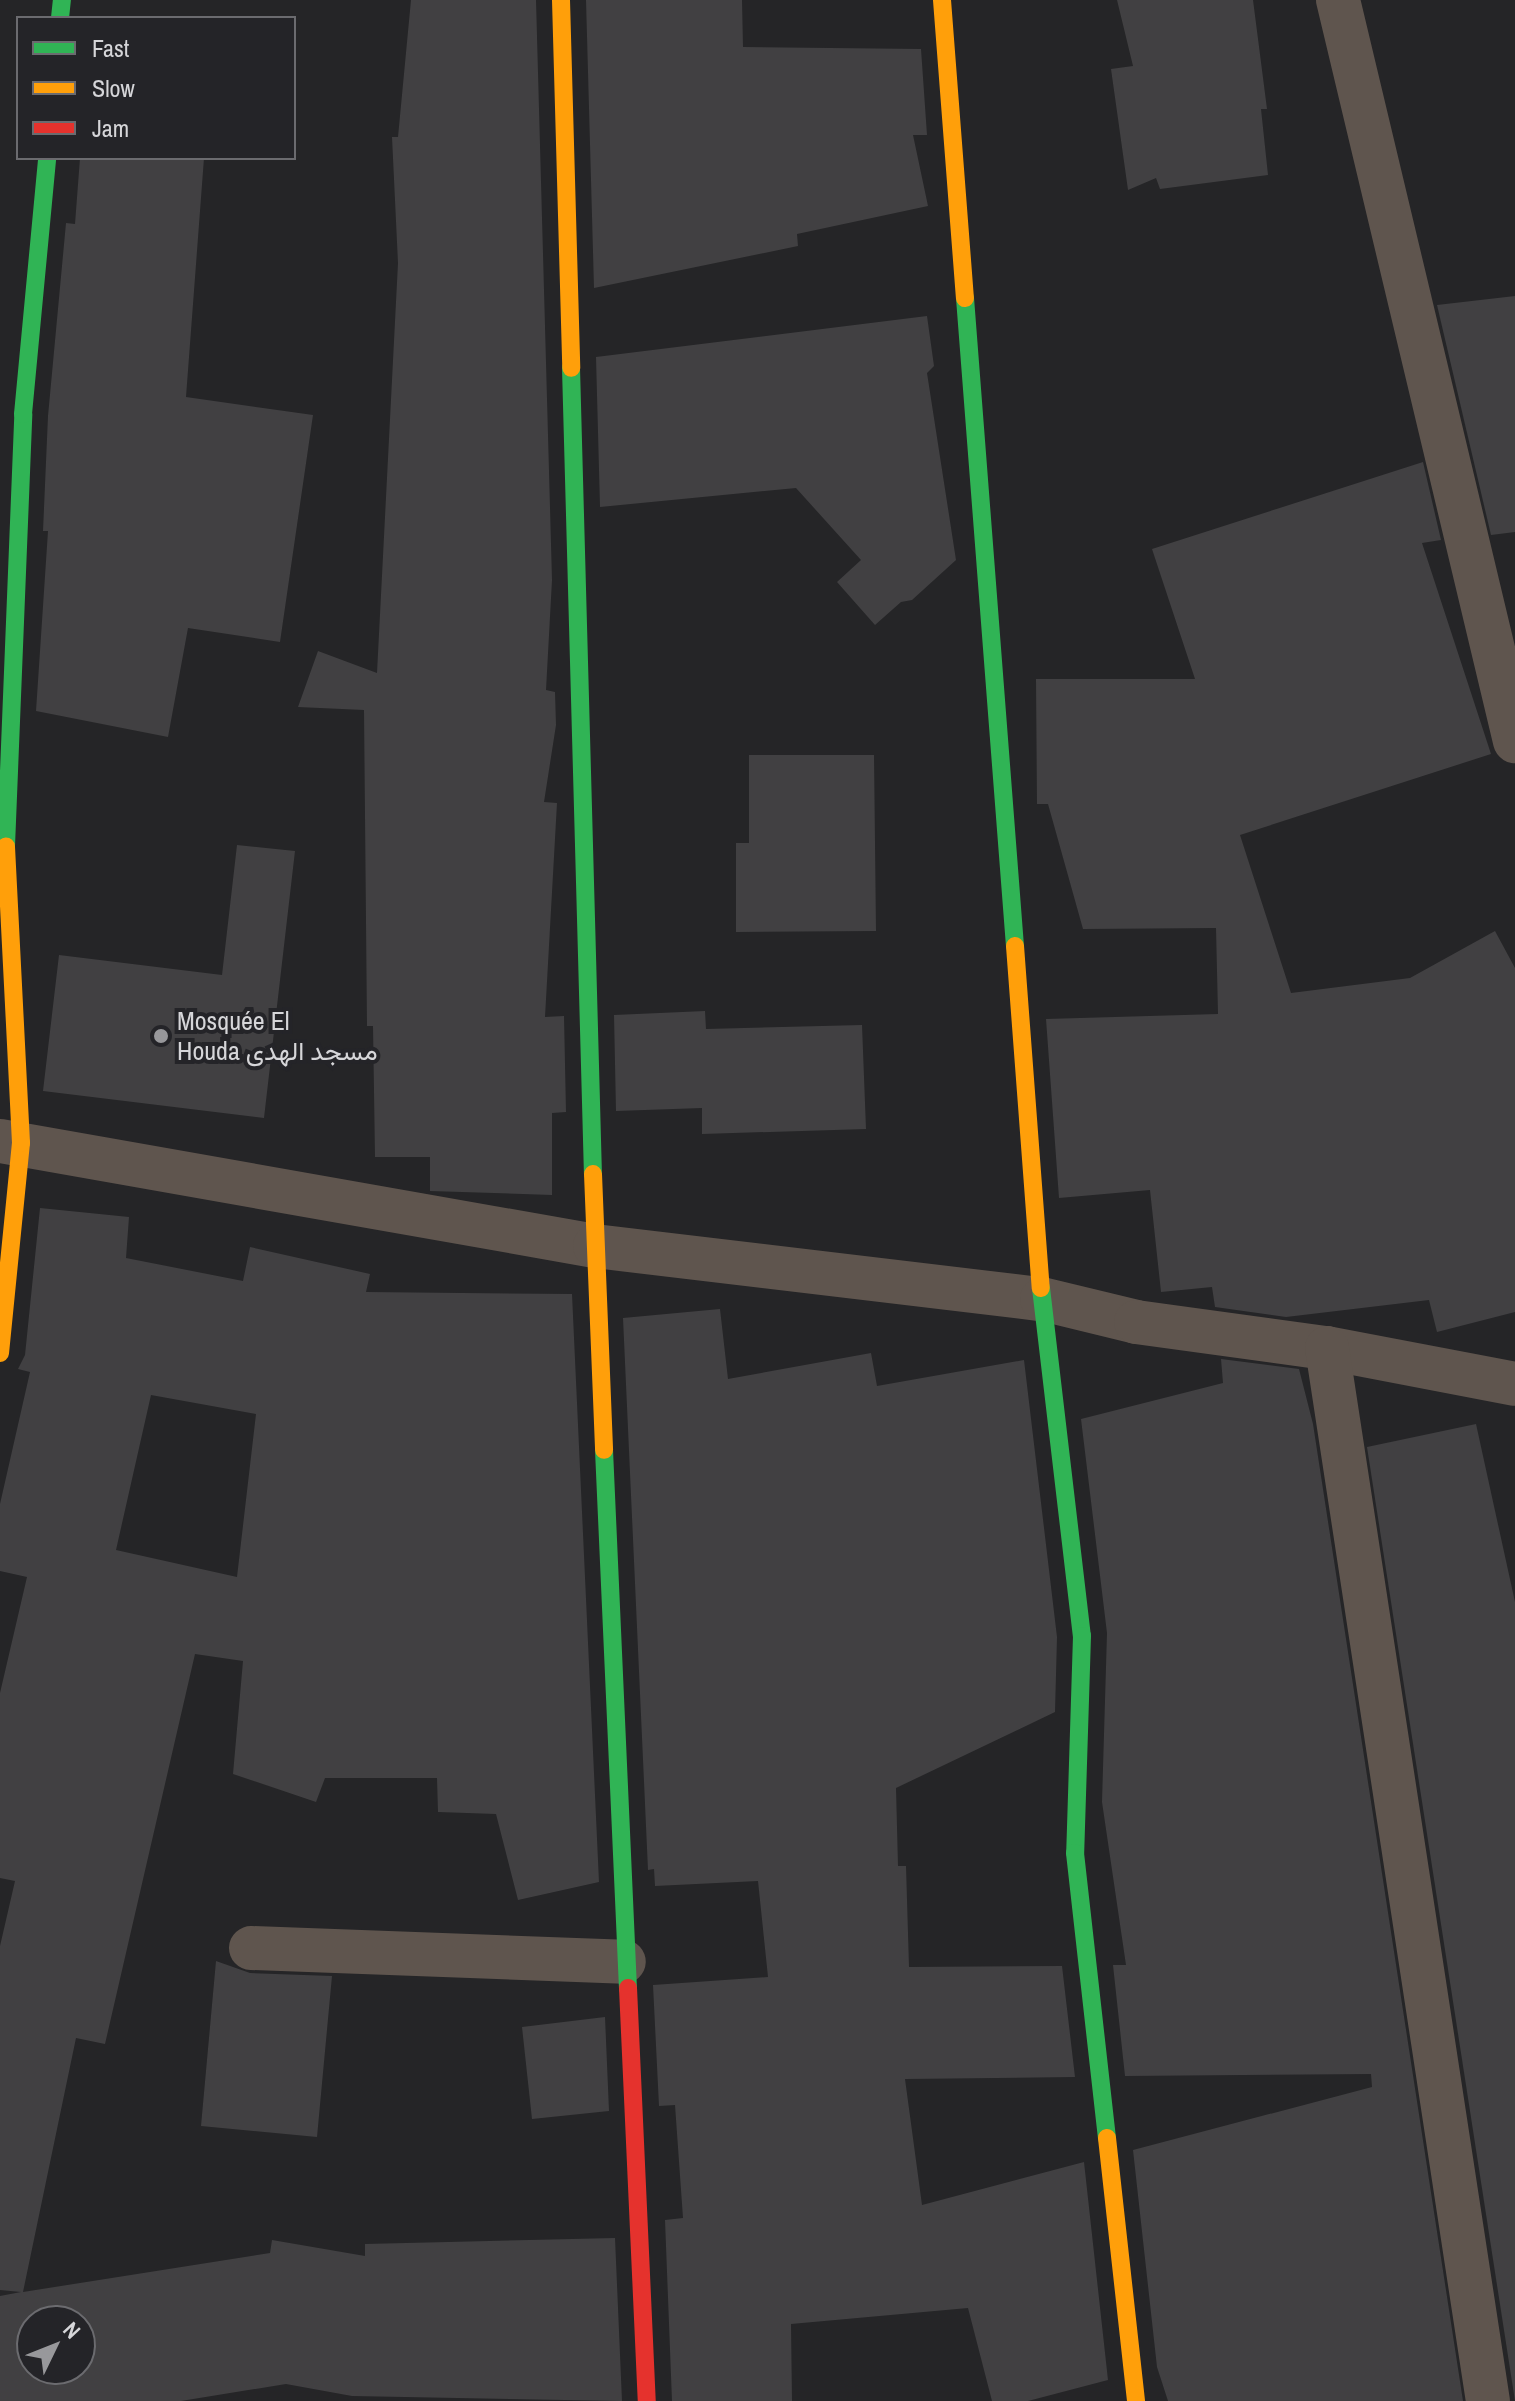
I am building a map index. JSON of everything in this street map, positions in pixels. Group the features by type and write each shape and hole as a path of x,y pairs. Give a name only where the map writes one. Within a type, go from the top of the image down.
{"street":[{"path":"561,0 595,1246 624,1962 647,2401"},
{"path":"942,0 1042,1299 1082,1636 1075,1853 1136,2401"},
{"path":"1338,0 1515,741"},
{"path":"0,1353 11,1142 3,836 23,414 47,160"},
{"path":"11,1142 595,1246 1042,1299 1136,1322 1327,1348 1515,1384"},
{"path":"1327,1348 1488,2401"},
{"path":"251,1948 624,1962"}],"building":[{"path":"411,0 536,0 552,580 546,690 555,692 556,725 544,802 557,803 545,1017 564,1016 566,1112 552,1113 552,1195 430,1191 430,1157 375,1157 373,1026 367,1026 364,710 298,707 318,651 377,673 398,263 392,137 398,137"},
{"path":"586,0 742,0 743,47 921,49 927,135 913,135 928,206 797,234 798,246 594,288"},
{"path":"1117,0 1253,0 1267,109 1261,109 1268,175 1160,189 1156,178 1128,190 1111,69 1133,66"},
{"path":"80,160 204,160 186,397 313,415 280,642 188,628 168,737 36,711 48,531 43,531 48,416 66,223 75,224"},
{"path":"1515,296 1515,532 1491,535 1437,305"},
{"path":"927,316 934,366 927,373 956,560 912,600 901,602 875,625 837,582 861,560 796,488 600,507 596,357"},
{"path":"1423,462 1441,540 1422,543 1491,754 1240,835 1291,993 1410,978 1495,931 1515,968 1515,1312 1437,1332 1429,1300 1286,1317 1215,1307 1212,1287 1161,1292 1150,1190 1059,1198 1046,1019 1218,1014 1216,928 1083,929 1048,804 1037,804 1036,679 1195,679 1152,549"},
{"path":"749,755 874,755 876,931 736,932 736,843 749,843"},
{"name":"Mosquée El Houda مسجد الهدى","path":"237,845 295,851 264,1118 43,1091 59,955 222,975"},
{"path":"705,1011 706,1029 862,1025 866,1129 702,1134 702,1108 616,1111 614,1015"},
{"path":"40,1208 129,1217 126,1258 243,1281 250,1247 370,1274 366,1292 572,1294 599,1882 518,1900 496,1814 438,1812 437,1778 325,1778 316,1802 233,1774 243,1661 195,1654 105,2044 76,2038 23,2292 270,2253 272,2240 365,2256 365,2244 615,2238 622,2401 352,2396 286,2384 181,2401 0,2401 0,2296 21,2292 0,2290 0,1946 15,1881 0,1878 0,1693 27,1577 0,1571 0,1504 30,1372 18,1369 25,1355","holes":["151,1395 256,1414 237,1577 116,1550"]},
{"path":"720,1309 728,1379 871,1353 877,1386 1024,1360 1057,1637 1055,1712 896,1788 898,1866 906,1866 909,1967 1062,1966 1075,2077 905,2079 922,2205 1084,2162 1108,2380 1028,2401 992,2401 968,2308 791,2324 792,2401 672,2401 665,2220 683,2218 675,2105 659,2106 653,1985 768,1977 758,1881 655,1886 654,1869 648,1870 623,1318"},
{"path":"1221,1359 1299,1369 1313,1424 1463,2401 1168,2401 1157,2367 1133,2150 1372,2087 1371,2074 1125,2076 1113,1965 1126,1965 1102,1802 1107,1633 1081,1419 1223,1383"},
{"path":"1476,1424 1515,1602 1515,2401 1367,1447"},
{"path":"216,1961 250,1973 332,1976 317,2137 201,2126"},
{"path":"605,2017 609,2111 532,2119 522,2027"}],"traffic: fast":[{"path":"60,16 62,0"},
{"path":"6,846 23,414 47,160"},
{"path":"965,298 1015,946"},
{"path":"571,368 593,1174"},
{"path":"1041,1288 1082,1636 1075,1853 1107,2138"},
{"path":"604,1450 628,1988"}],"traffic: slow":[{"path":"561,0 571,368"},
{"path":"942,0 965,298"},
{"path":"0,1353 21,1143 6,846"},
{"path":"1015,946 1041,1288"},
{"path":"593,1174 604,1450"},
{"path":"1107,2138 1136,2401"}],"traffic: jam":[{"path":"628,1988 647,2401"}],"place":[{"name":"Mosquée El Houda مسجد الهدى","path":"161,1036"}]}
